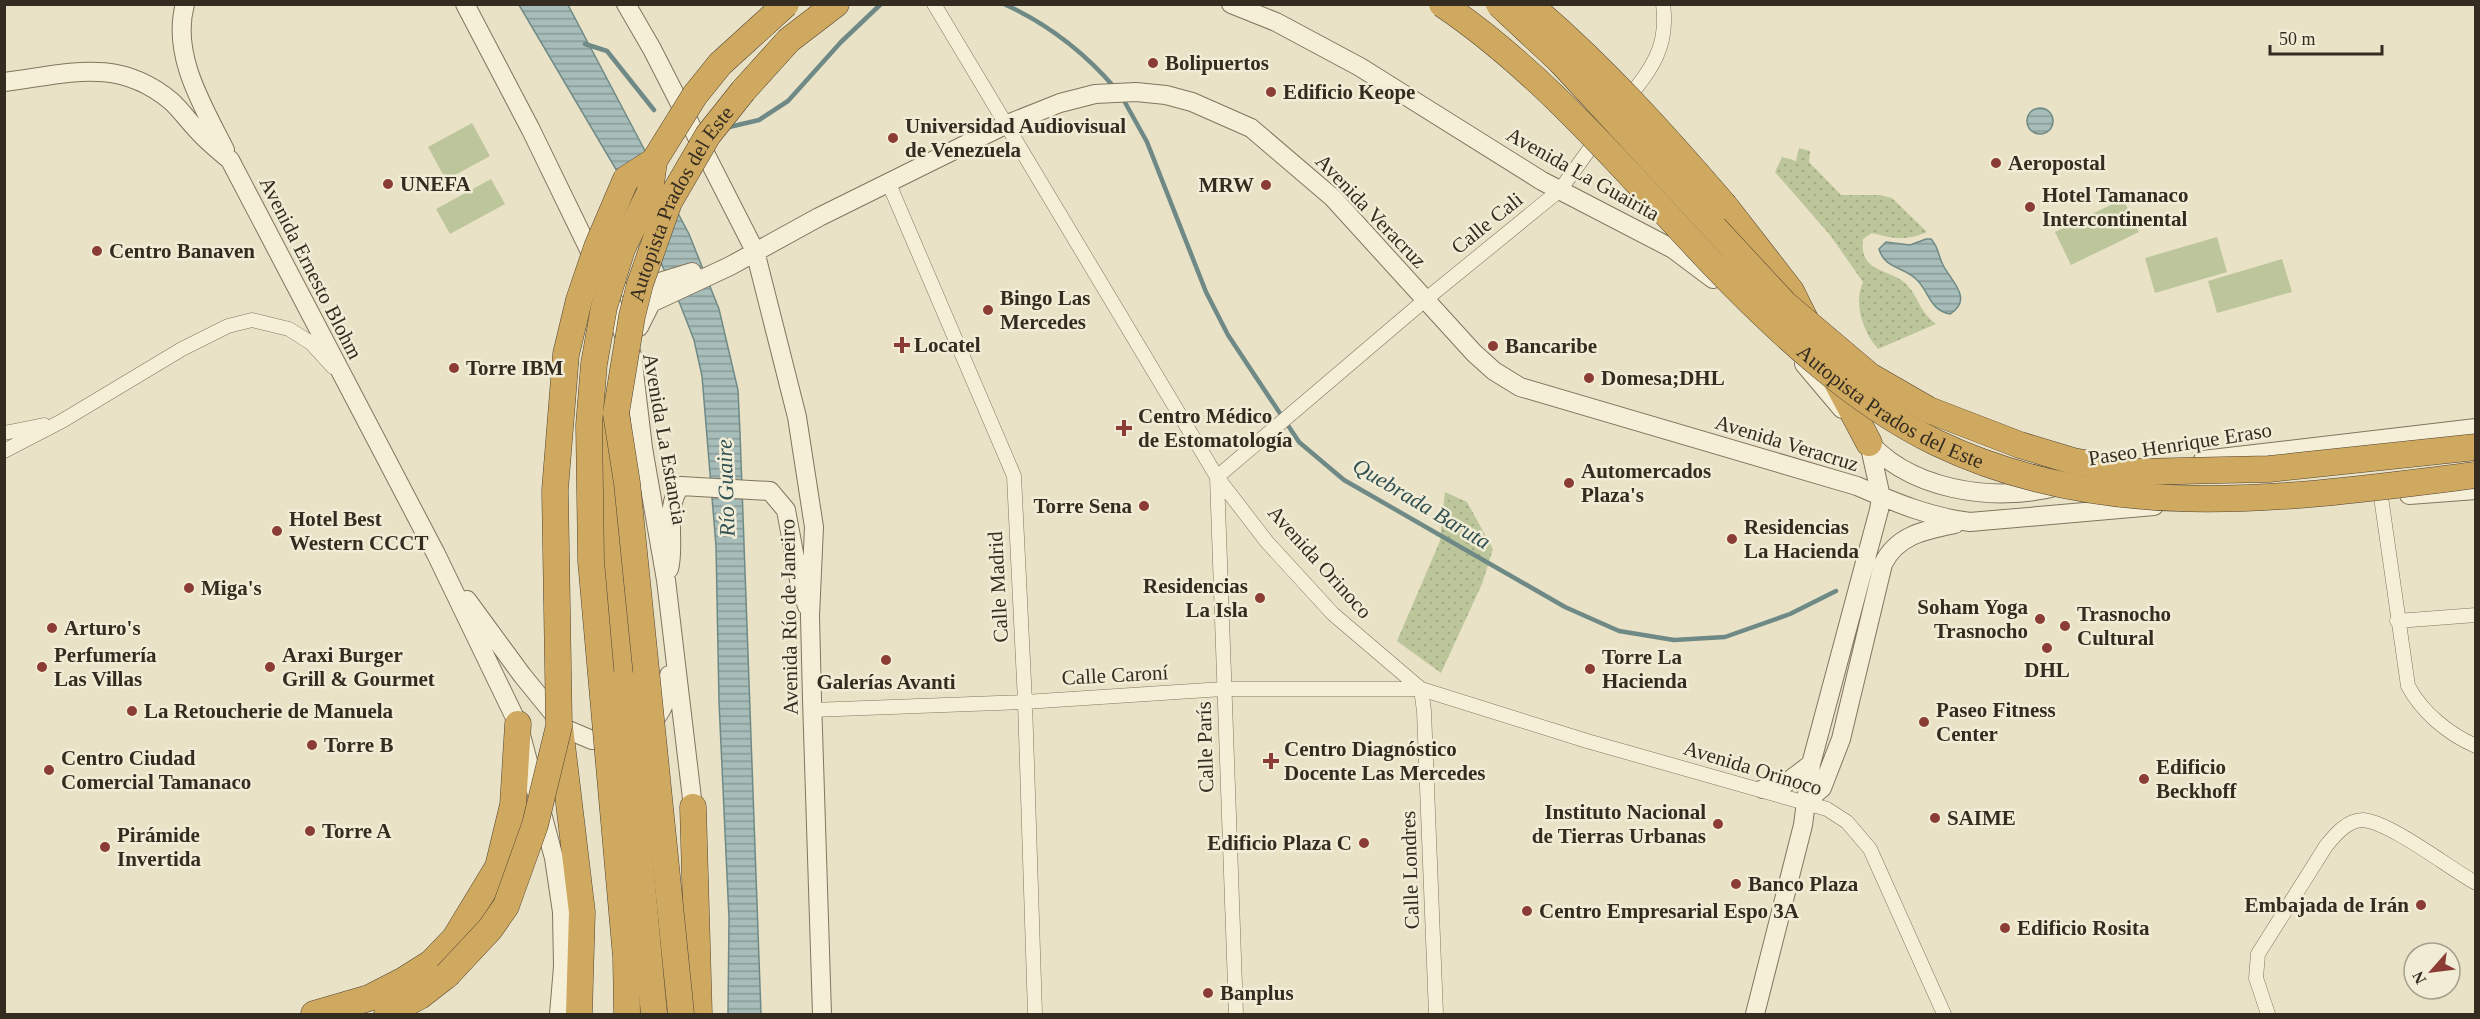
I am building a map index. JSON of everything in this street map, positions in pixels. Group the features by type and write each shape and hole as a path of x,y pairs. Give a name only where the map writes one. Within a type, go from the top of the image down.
{"highway":[{"name":"Autopista Prados del Este","path":"654,161 695,95 720,64 786,4"},
{"name":"Autopista Prados del Este","path":"654,1014 607,484 632,316 640,284 669,202 708,135 743,91 789,40 836,4"},
{"name":"Autopista Prados del Este","path":"1442,4 1495,44 1551,96 1754,308 1811,358 1872,403 1935,442 1997,468 2070,488 2195,500 2343,492 2475,475"},
{"name":"Autopista Prados del Este","path":"1498,4 1568,69 1785,304 1870,376 1929,410 2020,445 2073,461 2134,472 2269,470 2475,447"},
{"path":"1529,4 1585,54 1658,129 1725,206 1791,291 1869,443"},
{"path":"627,1014 626,957 591,561 589,425 594,364 604,307 622,249 650,192 654,161"},
{"path":"579,1014 582,912 559,726 555,490 566,354 579,300 626,179 654,161"},
{"path":"1821,351 1871,415 1893,432 1940,457 1962,463 2031,471 2107,474"},
{"path":"616,413 627,483 681,1014"},
{"path":"314,1014 369,998 404,980 431,963 455,939 498,867 513,805 518,724"},
{"path":"387,1014 420,996 447,975 490,929 506,906 534,825 559,726"},
{"path":"693,807 699,1014"}],"street":[{"path":"185,4 183,31 186,61 197,94 230,160"},
{"name":"Avenida La Estancia","path":"465,4 531,130 598,270 632,356 643,447 666,580 693,807 684,906 666,1014"},
{"name":"Avenida Río de Janeiro","path":"626,4 652,49 755,251 763,274 803,447 814,527 810,616 822,1014"},
{"name":"Avenida Orinoco","path":"934,4 1217,477 1268,542 1333,614 1421,689 1587,741 1827,808 1847,822 1864,840 1944,1014"},
{"name":"Calle Cali","path":"1217,477 1425,300 1560,190 1660,52 1664,34 1663,4"},
{"name":"Avenida La Guairita","path":"1237,5 1276,22 1360,67 1560,190 1672,249 1698,266 1809,369 1869,443"},
{"name":"Avenida Ernesto Blohm","path":"4,82 88,71 128,75 143,82 173,103 199,133 230,160 440,562"},
{"name":"Avenida Veracruz","path":"755,251 1005,125 1060,103 1095,94 1136,92 1191,102 1251,128 1333,198 1487,365 1520,387 1857,486 1881,497"},
{"name":"Calle Madrid","path":"889,184 1014,476 1025,702 1035,1014"},
{"path":"598,270 614,288 624,292 649,295 730,266 755,251"},
{"path":"632,356 649,295 755,251"},
{"path":"4,451 62,421 182,349 228,326 252,320 289,328 311,343 343,377"},
{"path":"4,433 62,421"},
{"name":"Paseo Henrique Eraso","path":"1869,443 1905,470 1941,484 1973,492 2018,493 2051,488 2107,474 2475,428"},
{"path":"2475,436 2392,452 2379,474 2397,621 2408,686 2415,699 2448,730 2475,746"},
{"path":"2189,506 2213,495 2372,481 2374,440"},
{"path":"1755,1014 1803,825 1804,803 1811,764 1881,497 1869,443"},
{"name":"Calle París","path":"1217,477 1236,1014"},
{"path":"666,580 673,556 672,507 677,490 681,486 770,491 786,510 800,580 810,616"},
{"path":"1804,803 1822,788 1841,739 1882,564 1889,551 1906,537 1970,522 2153,506 2262,506 2475,490"},
{"path":"1881,497 1927,514 1970,522"},
{"path":"440,562 522,675 566,729 592,740 630,737 644,731 661,713 668,697 669,613"},
{"path":"440,562 518,724 554,858 562,912 563,967 559,1014"},
{"path":"2397,621 2475,615"},
{"name":"Calle Caroní","path":"812,710 1025,702 1223,689 1421,689"},
{"name":"Calle Londres","path":"1421,689 1425,722 1437,1014"},
{"path":"1763,789 1786,783 1811,764"},
{"path":"2268,1014 2260,997 2256,978 2258,954 2326,846 2340,830 2352,822 2363,820 2387,828 2475,883"}],"green space":[{"path":"472,123 490,156 446,180 428,147"},
{"path":"1799,148 1810,151 1809,162 1841,195 1880,195 1892,198 1927,232 1913,237 1900,238 1872,233 1863,239 1863,250 1870,264 1905,283 1925,313 1936,324 1878,349 1861,317 1859,299 1863,282 1830,235 1775,172 1782,157 1796,161"},
{"path":"491,179 505,204 450,234 436,209"},
{"path":"2123,199 2139,232 2071,265 2055,232"},
{"path":"2217,237 2227,272 2155,293 2145,258"},
{"path":"2282,259 2292,292 2217,313 2208,281"},
{"path":"1445,492 1467,502 1493,549 1482,584 1441,673 1397,641 1440,541"}],"water":[{"name":"Río Guaire","path":"519,5 568,5 689,234 719,309 738,390 761,1014 728,1014 729,918 719,702 716,546 702,376 694,340 680,304 617,171"},
{"path":"2040,108 2049,112 2053,121 2049,130 2040,134 2031,130 2027,121 2031,112"},
{"path":"1926,239 1934,242 1943,265 1960,296 1957,308 1950,314 1938,309 1918,281 1886,261 1879,249 1886,242 1910,245"}],"waterway":[{"name":"Quebrada Baruta","path":"725,128 759,120 788,101 841,42 881,4"},
{"name":"Quebrada Baruta","path":"1004,4 1036,20 1064,40 1091,62 1115,88"},
{"path":"585,44 607,51 654,110"},
{"name":"Quebrada Baruta","path":"1122,97 1147,142 1206,292 1228,335 1299,442 1344,480 1565,607 1619,631 1674,640 1725,637 1790,614 1836,591"}],"place":[{"name":"Bolipuertos","path":"1153,63"},
{"name":"Edificio Keope","path":"1271,92"},
{"name":"Universidad Audiovisual de Venezuela","path":"893,138"},
{"name":"Aeropostal","path":"1996,163"},
{"name":"UNEFA","path":"388,184"},
{"name":"MRW","path":"1266,185"},
{"name":"Hotel Tamanaco Intercontinental","path":"2030,207"},
{"name":"Centro Banaven","path":"97,251"},
{"name":"Bingo Las Mercedes","path":"988,310"},
{"name":"Locatel","path":"902,345"},
{"name":"Bancaribe","path":"1493,346"},
{"name":"Torre IBM","path":"454,368"},
{"name":"Domesa;DHL","path":"1589,378"},
{"name":"Centro Médico de Estomatología","path":"1124,428"},
{"name":"Automercados Plaza's","path":"1569,483"},
{"name":"Torre Sena","path":"1144,506"},
{"name":"Hotel Best Western CCCT","path":"277,531"},
{"name":"Residencias La Hacienda","path":"1732,539"},
{"name":"Miga's","path":"189,588"},
{"name":"Residencias La Isla","path":"1260,598"},
{"name":"Soham Yoga Trasnocho","path":"2040,619"},
{"name":"Trasnocho Cultural","path":"2065,626"},
{"name":"Arturo's","path":"52,628"},
{"name":"DHL","path":"2047,648"},
{"name":"Galerías Avanti","path":"886,660"},
{"name":"Perfumería Las Villas","path":"42,667"},
{"name":"Araxi Burger Grill & Gourmet","path":"270,667"},
{"name":"Torre La Hacienda","path":"1590,669"},
{"name":"La Retoucherie de Manuela","path":"132,711"},
{"name":"Paseo Fitness Center","path":"1924,722"},
{"name":"Torre B","path":"312,745"},
{"name":"Centro Diagnóstico Docente Las Mercedes","path":"1271,761"},
{"name":"Centro Ciudad Comercial Tamanaco","path":"49,770"},
{"name":"Edificio Beckhoff","path":"2144,779"},
{"name":"SAIME","path":"1935,818"},
{"name":"Instituto Nacional de Tierras Urbanas","path":"1718,824"},
{"name":"Torre A","path":"310,831"},
{"name":"Edificio Plaza C","path":"1364,843"},
{"name":"Pirámide Invertida","path":"105,847"},
{"name":"Banco Plaza","path":"1736,884"},
{"name":"Embajada de Irán","path":"2421,905"},
{"name":"Centro Empresarial Espo 3A","path":"1527,911"},
{"name":"Edificio Rosita","path":"2005,928"},
{"name":"Banplus","path":"1208,993"}]}
